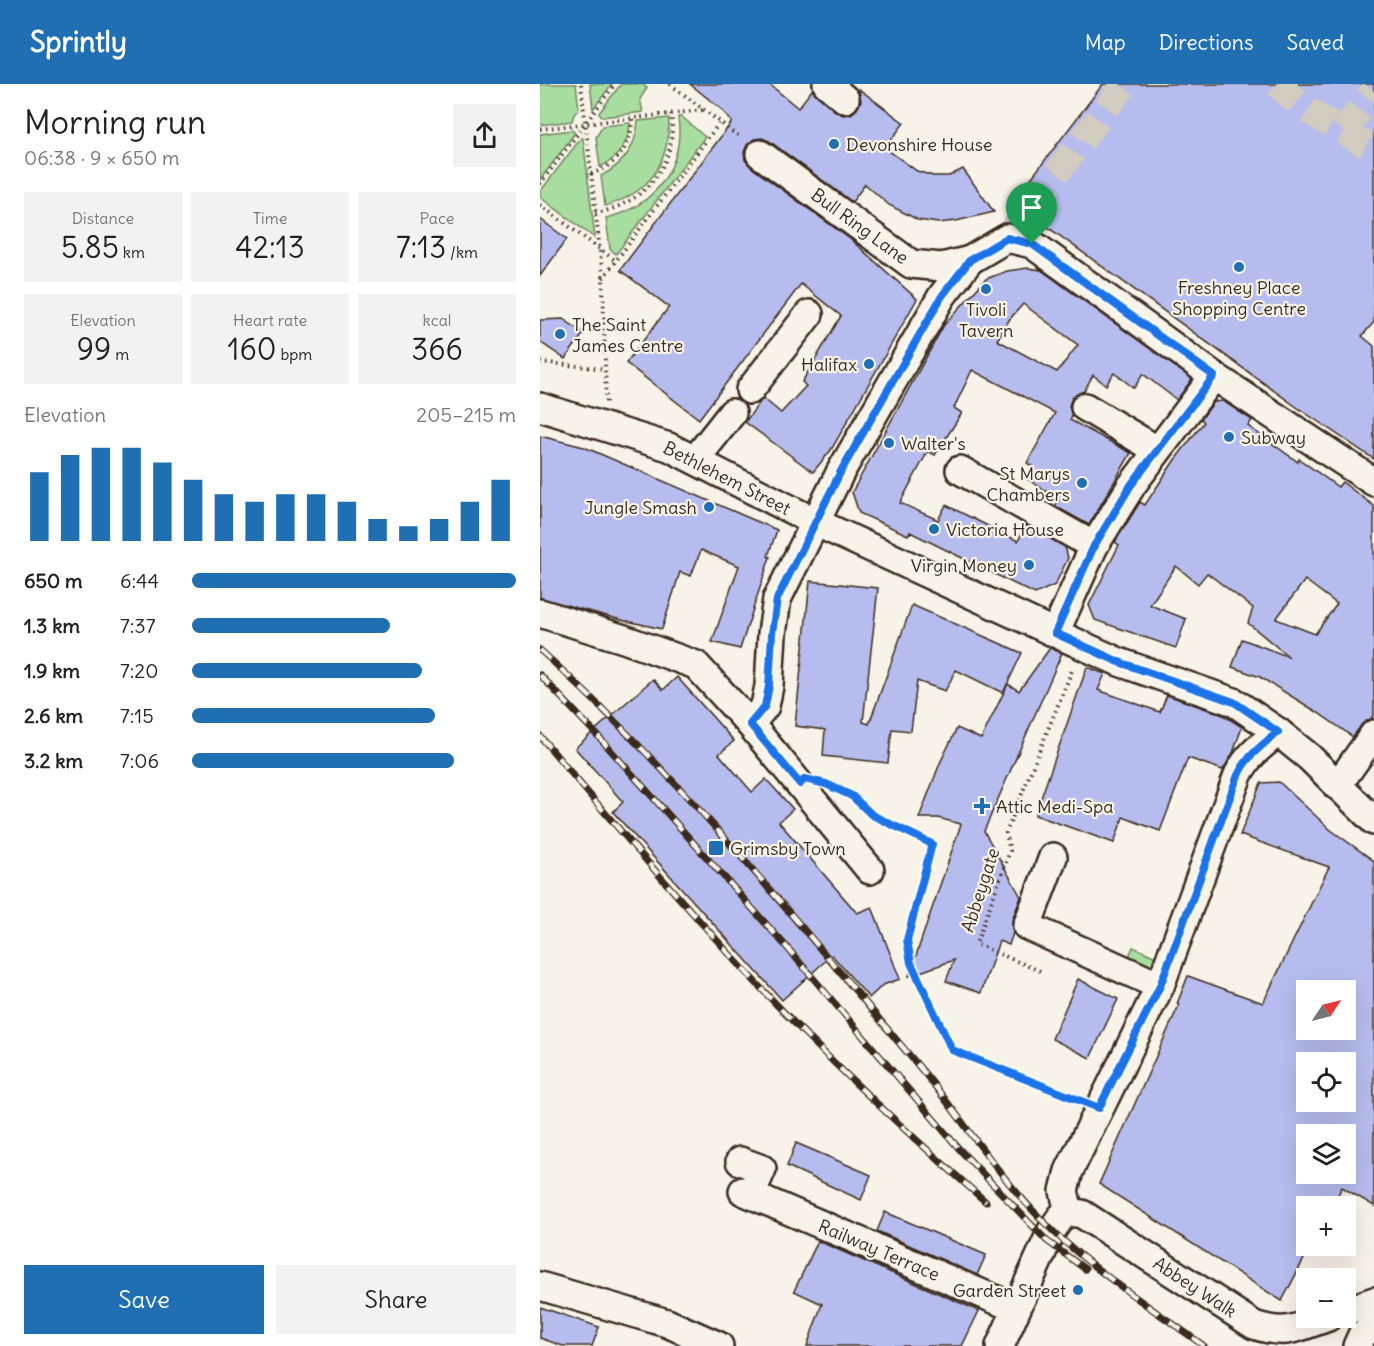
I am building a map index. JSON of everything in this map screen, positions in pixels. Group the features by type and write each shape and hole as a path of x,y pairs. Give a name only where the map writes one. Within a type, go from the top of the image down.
{"street":[{"name":"Bull Ring Lane","path":"760,154 911,264 941,267 970,260"},
{"path":"750,724 765,706 777,599 841,471 942,296 970,260 1007,238 1032,244 1214,376 1373,479"},
{"path":"750,390 809,314"},
{"path":"1069,639 1094,546 1131,485 1214,376"},
{"name":"Bethlehem Street","path":"540,407 669,447 815,522 1119,662 1234,702 1278,732 1309,757 1374,821"},
{"path":"1085,407 1157,450"},
{"path":"695,460 732,413"},
{"path":"960,470 1094,546"},
{"path":"540,614 624,639 696,665 750,724 791,791 870,870"},
{"path":"1000,1346 1015,1308 1052,1230 1061,1217 1069,1212 1064,1191 1069,1171 1201,897 1243,764 1278,732"},
{"path":"1337,786 1374,734"},
{"path":"1053,857 1027,926 1160,986"},
{"name":"Railway Terrace","path":"740,1161 762,1169 746,1193 1015,1308"},
{"name":"Abbey Walk","path":"1069,1212 1082,1214 1254,1325 1286,1331 1296,1328"},
{"path":"544,1295 668,1323 719,1346"},
{"path":"1356,1307 1374,1301"},
{"path":"1357,1346 1362,1335 1374,1326"}],"path":[{"path":"581,84 603,278 607,426"},
{"path":"540,184 615,84"},
{"path":"670,84 760,154"},
{"path":"540,129 703,110"},
{"path":"595,213 628,202 655,180 670,148 671,114"},
{"path":"591,174 606,167 619,156 629,139 632,118"},
{"path":"603,278 720,123"},
{"path":"540,205 616,261"},
{"path":"540,362 605,369"},
{"name":"Abbeygate","path":"1040,971 976,944 1010,851 1006,833 1069,639"},
{"path":"791,791 805,779 826,784 852,796 872,815 932,844 907,940 911,963 952,1050 1099,1108"}],"green space":[{"path":"540,84 576,84 579,110 574,114 572,121 540,125"},
{"path":"590,84 612,84 593,109"},
{"path":"621,84 642,84 647,88 640,99 643,112 602,117 599,113"},
{"path":"681,116 705,137 616,254 610,249 606,218 623,213 638,204 663,182 676,152 679,135 678,117"},
{"path":"669,118 665,149 661,163 654,174 634,193 605,206 601,176 616,166 627,154 635,139 638,121"},
{"path":"630,123 625,143 617,155 600,167 596,137 603,126"},
{"path":"572,130 575,133 540,180 540,134"},
{"path":"583,138 595,238 540,197 540,192"},
{"path":"1133,947 1156,957 1152,966 1126,963"}],"building":[{"path":"690,84 769,84 798,108 812,90 835,111 843,115 851,114 857,109 861,101 859,89 904,123 885,148 917,171 933,176 949,176 963,169 994,212 938,223 918,220 889,205 865,184 852,202 769,141 762,138 754,139 747,145 744,152 745,160 751,167 850,239 917,299 831,450 813,472 745,422 763,398 781,413 806,386 802,382 841,316 801,284 699,419 626,363 669,307 620,270 732,122 721,109"},
{"name":"Freshney Place Shopping Centre","path":"1103,84 1374,84 1374,322 1362,336 1374,346 1374,459 1298,408 1013,202"},
{"path":"540,219 567,239 540,276"},
{"path":"1028,268 1041,270 1192,379 1177,400 1143,374 1134,388 1114,373 1106,385 1093,375 1084,391 1072,398 1069,406 1072,416 1070,420 1131,453 1089,525 1055,506 1059,500 1026,478 1033,467 1027,463 1055,413 972,370 954,408 962,413 935,455 928,451 900,503 938,520 946,505 1018,541 1026,525 1065,547 1068,558 1055,585 1035,594 910,532 908,535 859,513 852,492 944,325 986,279 1007,271","holes":["1023,304 1078,345 1057,372 997,340 1009,320"]},
{"name":"The Saint James Centre","path":"563,319 584,333 565,359 540,342 540,320"},
{"path":"1223,401 1252,420 1248,426 1298,462 1299,459 1338,487 1342,482 1374,506 1374,714 1371,719 1362,724 1353,737 1260,677 1232,667 1242,639 1289,657 1248,623 1253,608 1207,573 1198,584 1176,566 1150,605 1186,619 1176,648 1095,620 1089,605 1119,545 1115,542 1140,502 1145,505 1174,461 1204,422 1201,419 1214,402","holes":["1305,580 1337,604 1315,634 1276,619"]},
{"path":"540,436 584,447 777,530 740,649 712,642 739,566 701,550 691,576 680,572 662,629 540,598"},
{"path":"810,581 878,588 863,722 869,724 912,605 1022,653 1003,693 956,670 945,691 917,681 911,731 892,729 888,763 823,756 825,730 795,726"},
{"path":"1050,648 1062,653 984,831 1021,897 1012,920 1013,933 1009,945 999,941 981,993 946,981 954,960 909,976 961,824 938,818 919,818 940,763 957,728 981,739 1008,684 1019,691"},
{"path":"1087,667 1105,674 1098,690 1160,712 1167,695 1223,715 1242,727 1233,753 1223,770 1188,758 1160,831 1123,817 1114,843 1035,815"},
{"path":"677,677 734,741 719,754 752,792 766,779 793,809 779,822 857,913 872,907 900,979 883,985 869,998 832,955 782,1000 613,812 623,802 575,748 653,679 663,690"},
{"path":"1279,782 1331,830 1374,861 1374,1206 1342,1187 1337,1196 1296,1196 1296,1256 1305,1256 1299,1268 1296,1268 1296,1274 1282,1301 1099,1184 1179,1005 1177,1004 1188,976 1263,1003 1329,867 1240,835 1261,783"},
{"path":"1078,979 1118,999 1090,1058 1052,1039"},
{"path":"796,1143 871,1175 861,1200 787,1166"},
{"path":"885,1212 986,1255 977,1275 877,1231"},
{"path":"818,1241 979,1311 962,1346 807,1346 822,1304 794,1291"},
{"path":"540,1307 599,1327 592,1346 563,1346 540,1338"}],"tunnel":[{"path":"1007,238 1125,84"},
{"path":"1277,84 1307,110 1374,150"},
{"path":"1343,131 1374,91"}],"railway":[{"path":"540,650 640,747 735,850 916,1063 999,1171 1034,1212 1090,1263 1204,1346"},
{"path":"540,675 598,736 784,944 961,1151 1047,1241 1085,1269"},
{"path":"540,736 667,885 774,1002 863,1090 986,1202"}],"place":[{"name":"Devonshire House","path":"834,144"},
{"name":"Freshney Place Shopping Centre","path":"1239,267"},
{"name":"Tivoli Tavern","path":"986,289"},
{"name":"The Saint James Centre","path":"560,334"},
{"name":"Halifax","path":"869,364"},
{"name":"Subway","path":"1229,437"},
{"name":"Walter's","path":"889,443"},
{"name":"St Marys Chambers","path":"1082,483"},
{"name":"Jungle Smash","path":"709,507"},
{"name":"Victoria House","path":"934,529"},
{"name":"Virgin Money","path":"1029,565"},
{"name":"Attic Medi-Spa","path":"982,806"},
{"name":"Grimsby Town","path":"716,848"},
{"name":"Garden Street","path":"1078,1290"}],"route":[{"path":"1007,238 1032,244 1214,376 1131,485 1094,546 1055,633 1119,662 1234,702 1278,732 1243,764 1160,986 1099,1108 952,1050 911,963 907,940 932,844 872,815 852,796 826,784 805,779 800,784 750,724 765,706 777,599 841,471 942,296 970,260 1007,238"}]}
